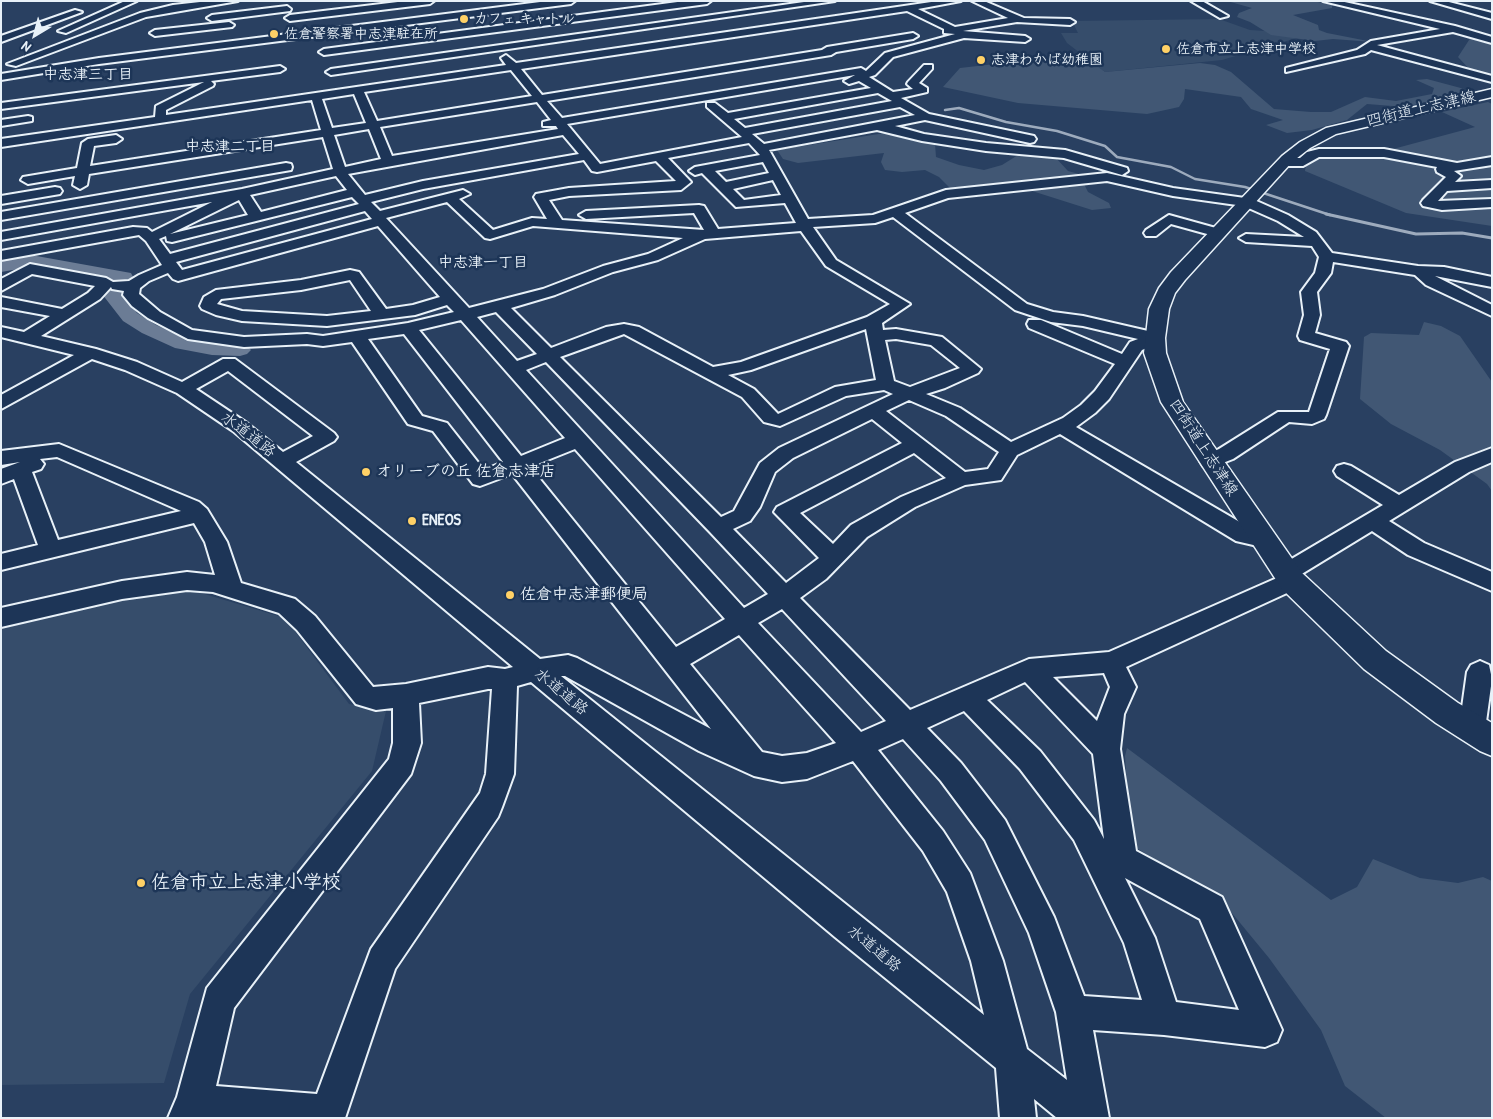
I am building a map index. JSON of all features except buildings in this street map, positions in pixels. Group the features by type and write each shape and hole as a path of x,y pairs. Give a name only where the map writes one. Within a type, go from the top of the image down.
{"main road":[{"name":"四街道上志津線","path":"1482,735 1447,713 1375,660 1311,601 1289,577 1172,402 1155,353 1155,338 1157,316 1166,292 1178,276 1284,162 1305,144 1331,131 1490,91"}],"street":[{"path":"51,35 133,1"},
{"path":"78,39 117,14 132,8 175,1"},
{"path":"235,7 173,20 152,37 229,29 288,13 353,1"},
{"path":"18,86 96,77 124,58 296,36 430,1"},
{"path":"488,1 498,11"},
{"path":"470,14 571,1"},
{"path":"328,62 484,31 606,4 644,1"},
{"path":"484,31 707,1"},
{"path":"328,62 376,41 627,21 750,2 770,1"},
{"path":"502,53 636,28 830,1"},
{"path":"328,62 502,53 646,37 894,1 908,8"},
{"path":"976,1 1017,19 1037,22 1070,22"},
{"path":"1195,1 1223,16"},
{"path":"1331,2 1346,1"},
{"path":"1434,1 1492,16"},
{"path":"295,2 284,3 296,36"},
{"path":"750,2 801,34"},
{"path":"28,180 373,125 533,91 835,56 840,58 883,57 964,35 1026,38 950,2 801,34 590,67"},
{"path":"1331,2 1455,29 1492,40"},
{"path":"1,40 98,4"},
{"path":"606,4 668,55"},
{"path":"1,68 78,39 142,21 173,8 235,7 364,18 462,5 597,168 659,156 809,119 902,103"},
{"path":"117,14 142,21 173,20 235,7"},
{"path":"923,7 936,22 964,35"},
{"path":"1,142 340,92 364,97 514,67 908,8 923,7 972,26"},
{"path":"364,18 376,41"},
{"path":"685,87 835,56 864,44 1017,19"},
{"path":"832,38 936,22"},
{"path":"1,28 27,30"},
{"path":"229,29 231,44"},
{"path":"1290,70 1332,61 1361,52 1368,46 1391,40 1455,29"},
{"path":"1428,34 1446,39 1443,44"},
{"path":"271,39 287,100"},
{"path":"1391,40 1421,46"},
{"path":"1,236 242,193 340,172 386,158 717,95 861,71 817,44 606,76"},
{"path":"864,44 883,57 906,64 933,68 912,84 923,90 892,96"},
{"path":"124,58 126,46"},
{"path":"1368,46 1490,91"},
{"path":"1,95 193,60 192,49"},
{"path":"22,60 78,51"},
{"path":"711,374 745,366 874,328 902,304 831,263 805,225 765,152 711,105 862,78 871,74 883,57"},
{"path":"328,62 340,92"},
{"path":"680,65 717,95"},
{"path":"161,119 160,108 162,106 228,75 280,70"},
{"path":"1,77 96,77 196,91 280,70"},
{"path":"3,115 32,114 92,104 96,77"},
{"path":"862,78 925,117 1045,142 1035,151"},
{"path":"725,117 880,90"},
{"path":"774,94 831,135"},
{"path":"316,96 340,172 369,207 742,622 876,766 933,841 959,884 987,961 1013,1060 1018,1118"},
{"path":"364,97 372,112 373,125 383,137 386,158 409,189"},
{"path":"171,130 275,114 272,102"},
{"path":"3,115 32,114"},
{"path":"89,130 90,116"},
{"path":"677,174 705,169 831,135 925,117"},
{"path":"72,223 76,203 84,186 83,172 89,155 88,143 124,138 126,124"},
{"path":"877,126 922,137 986,147 1065,154 1111,166 1123,172 1128,180"},
{"path":"258,130 278,127 290,183 316,220"},
{"path":"10,154 52,135"},
{"path":"557,146 576,143"},
{"path":"1284,162 1303,162 1310,155 1319,154 1384,153 1456,166"},
{"path":"1,192 89,155"},
{"path":"1,256 133,231 142,231 152,241 178,276 369,207 409,189 587,156"},
{"path":"555,221 541,197 569,192 676,187 684,182 659,156"},
{"path":"1492,161 1442,169 1454,176 1428,203 1442,206 1492,203"},
{"path":"1,216 286,167"},
{"path":"520,168 528,180"},
{"path":"705,169 741,204 791,198"},
{"path":"724,187 777,176"},
{"path":"555,221 708,235 875,219 946,194 1095,177 1128,180 1173,192 1247,202 1283,218 1310,234 1321,250 1323,273 1309,292 1312,315 1306,336 1340,346 1317,415 1312,418 1285,416 1226,454 1210,461"},
{"path":"1445,187 1492,184"},
{"path":"1,200 84,186"},
{"path":"26,338 94,296 104,286 132,286 168,264 316,220 369,207 450,197 479,190"},
{"path":"242,193 257,216"},
{"path":"152,241 242,193"},
{"path":"450,197 490,235 532,222 699,209 708,235"},
{"path":"152,241 306,204 369,207"},
{"path":"896,213 972,268 1021,307 1051,317 1082,321 1155,338"},
{"path":"1151,233 1169,219 1218,233"},
{"path":"381,314 354,276 350,275 301,285 216,295 210,300 208,306 222,312 242,316 327,321 459,306 500,306 549,292 601,271 653,257 708,235"},
{"path":"1246,238 1321,250 1418,271 1444,272 1492,282"},
{"path":"1,286 30,269 106,283 104,286"},
{"path":"1418,271 1432,282 1492,312"},
{"path":"132,286 130,295 138,303 177,329 198,336 244,342 307,339 323,341 408,328 459,306"},
{"path":"1,302 64,314"},
{"path":"500,306 718,527 906,724 951,772 995,830 1043,928 1073,1012 1091,1118"},
{"path":"1035,324 1125,362"},
{"path":"408,328 674,660 754,763"},
{"path":"874,328 886,384"},
{"path":"718,527 742,516 749,507 761,477 781,456 906,394 939,384 972,369 936,341 874,328"},
{"path":"515,368 612,331 624,329 633,331 748,393 771,418 780,420 841,391 886,384 906,394 953,412 1010,450"},
{"name":"水道道路","path":"1,332 90,353 131,366 183,389 240,426 846,926 1086,1118"},
{"path":"357,336 415,420 440,427 480,479 578,440"},
{"path":"674,660 784,596 818,573 860,530 908,502 961,479 994,475 1010,450 1061,426 1088,409 1102,395 1136,346 1155,338"},
{"path":"1,403 90,353"},
{"path":"183,389 229,363 327,437 282,461"},
{"path":"874,410 961,479"},
{"path":"1061,426 1244,535 1262,539"},
{"path":"834,558 785,512 917,443"},
{"path":"1,477 22,470 59,450"},
{"path":"1,458 59,450 192,507 199,514 216,542 231,588"},
{"path":"1,618 122,590 187,581 213,583 287,606 306,623 365,696 376,699 406,695 488,678 505,680 535,670 568,665 709,742 754,763 782,769 807,766 857,747 1029,669 1111,662 1289,577 1399,505 1462,467 1492,454"},
{"path":"22,470 51,550"},
{"path":"1344,471 1399,505"},
{"path":"1,562 199,514"},
{"path":"1373,521 1416,549 1492,582"},
{"path":"1111,662 1123,687 1111,714 1106,749 1111,861 1164,1018"},
{"path":"1029,669 1106,749"},
{"path":"1480,672 1482,735"},
{"path":"406,695 407,743 401,765 219,1000 190,1110 328,1115 382,960 488,807 494,793 500,774 505,680"},
{"path":"968,698 1030,760 1084,830 1111,861 1210,908 1265,1030 1164,1018 1073,1012"}],"shaded area":[{"path":"1227,1 1313,1 1332,5 1332,8 1293,15 1318,25 1319,30 1327,33 1373,42 1333,39 1315,41 1271,35 1250,22 1237,17 1239,13 1252,8"},
{"name":"佐倉市立上志津中学校","path":"1219,19 1250,30 1295,33 1300,37 1222,60 1105,72 1067,43 1061,33 1078,33 1072,21"},
{"path":"1471,37 1492,44 1492,77 1472,72 1458,57"},
{"path":"1039,59 1088,59 1105,72 1200,63 1215,65 1231,72 1274,109 1311,112 1331,112 1365,97 1396,101 1432,94 1434,88 1416,80 1427,79 1472,91 1405,107 1367,104 1347,120 1312,130 1287,133 1266,125 1283,120 1251,109 1241,97 1185,89 1184,99 1179,107 1147,114 1018,103 943,87 960,68"},
{"path":"1488,102 1492,104 1492,226 1406,213 1305,171 1306,163 1344,148 1393,149 1475,127 1442,112"},
{"path":"885,133 935,144 936,157 959,165 984,170 1002,165 1018,155 1033,153 1056,158 1068,171 1079,174 1088,192 1109,203 1111,208 1092,210 1010,184 953,191 939,177 925,170 902,172 885,170 881,162 884,153 798,163 783,159 777,150"},
{"path":"1424,322 1441,326 1460,336 1492,382 1492,491 1487,484 1440,450 1391,424 1360,399 1364,337 1371,333 1419,335"},
{"name":"佐倉市立上志津小学校","path":"191,590 285,618 349,704 386,711 372,771 190,994 164,1083 1,1085 1,626 118,600"},
{"path":"1127,748 1331,900 1357,887 1373,859 1420,878 1458,883 1483,877 1492,881 1492,1118 1386,1118 1345,1086 1321,1030 1269,958 1222,901 1130,844 1125,756"}],"waterway":[{"path":"945,110 959,108 1006,122 1057,131 1105,146 1117,157 1171,167 1195,179 1245,187 1329,215"},
{"path":"1329,215 1416,234 1462,233 1492,238"},
{"path":"1,266 31,261 124,277 122,283 112,294 130,317 149,329 182,344 212,349 240,350"}],"place":[{"name":"カフェ キャトル","path":"464,19"},
{"name":"佐倉警察署中志津駐在所","path":"274,34"},
{"name":"佐倉市立上志津中学校","path":"1166,49"},
{"name":"志津わかば幼稚園","path":"981,60"},
{"name":"オリーブの丘 佐倉志津店","path":"366,472"},
{"name":"ENEOS","path":"412,521"},
{"name":"佐倉中志津郵便局","path":"510,595"},
{"name":"佐倉市立上志津小学校","path":"141,883"}],"district":[{"name":"中志津三丁目","path":"88,75"},
{"name":"中志津二丁目","path":"230,147"},
{"name":"中志津一丁目","path":"483,263"}]}
